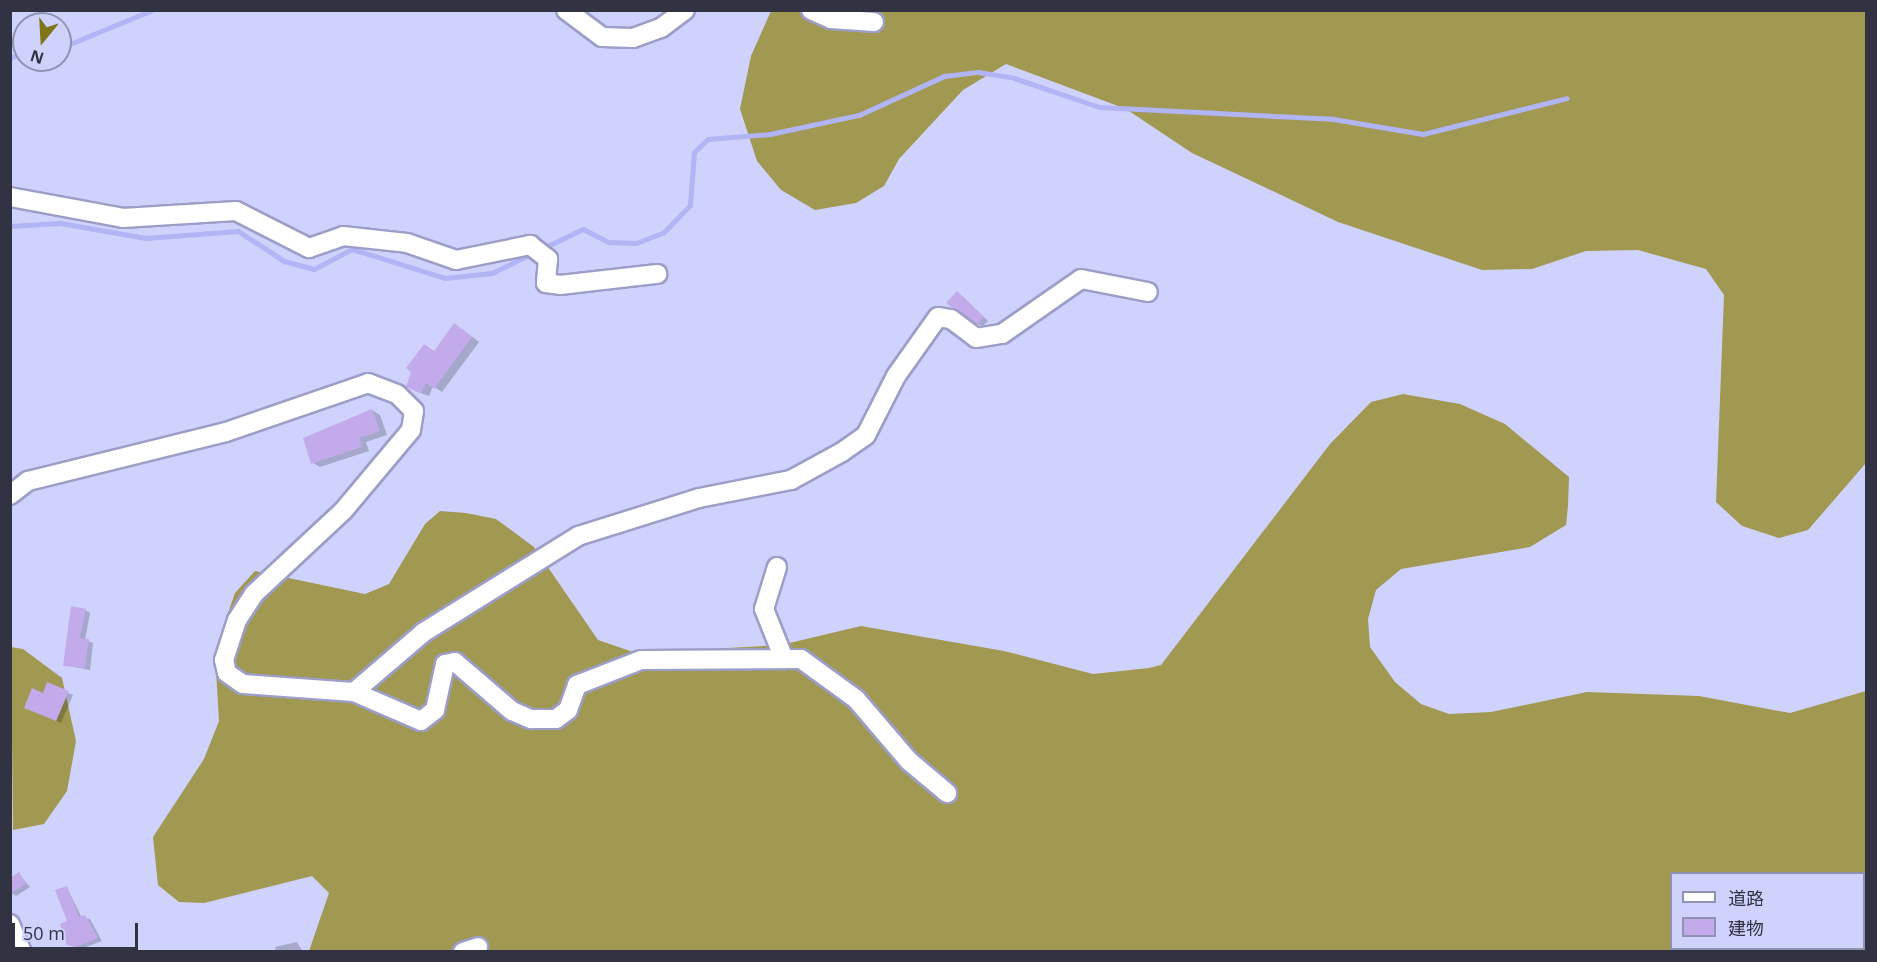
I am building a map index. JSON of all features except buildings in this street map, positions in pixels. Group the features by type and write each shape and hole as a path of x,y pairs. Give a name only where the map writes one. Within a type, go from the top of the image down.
{"street":[{"path":"566,10 602,38 633,38 662,28 685,10"},
{"path":"811,10 831,19 874,22"},
{"path":"10,197 123,218 236,211 309,248 343,236 407,243 456,260 530,245 548,259 546,282 560,285 657,274"},
{"path":"354,692 424,632 578,537 699,498 791,480 842,452 866,435 896,376 928,338 938,317 951,319 976,338 1002,334 1081,279 1148,292"},
{"path":"10,495 19,483 225,432 368,383 397,394 414,411 411,430 343,512 254,594 237,620 224,660 227,673 243,684 354,692 421,721 435,710 445,664 454,662 512,711 556,719 567,710 577,685 641,660 801,659 856,699 909,761 947,793"},
{"path":"777,567 764,609 784,659"},
{"path":"10,924 22,951"}],"shaded area":[{"path":"771,11 1866,11 1866,463 1808,530 1779,538 1742,526 1716,502 1724,295 1706,269 1638,250 1586,251 1532,269 1482,270 1338,222 1192,153 1126,109 1006,64 963,90 899,159 884,186 856,203 815,210 781,190 757,161 740,109 751,56"},
{"path":"1403,394 1460,404 1505,424 1569,477 1566,525 1530,547 1401,569 1376,590 1368,619 1370,647 1395,682 1421,704 1449,714 1491,712 1587,692 1699,696 1790,713 1866,691 1866,951 309,951 329,893 312,876 204,903 179,902 158,885 153,837 204,759 219,721 216,670 222,630 235,593 255,571 365,594 389,584 425,524 440,511 466,513 496,519 534,547 598,640 636,653 781,645 861,626 1004,651 1093,674 1149,668 1161,665 1330,444 1371,402"},
{"path":"11,647 23,649 62,678 76,741 67,791 44,824 13,830"}],"waterway":[{"path":"72,43 152,10"},
{"path":"541,249 583,229 609,242 636,243 664,232 690,205 694,152 708,139 770,134 859,115 944,76 978,72 1014,78 1099,107 1333,119 1423,134 1567,98"},
{"path":"10,226 60,223 146,238 238,231 284,261 314,269 352,249 445,278 492,273 533,253"}]}
